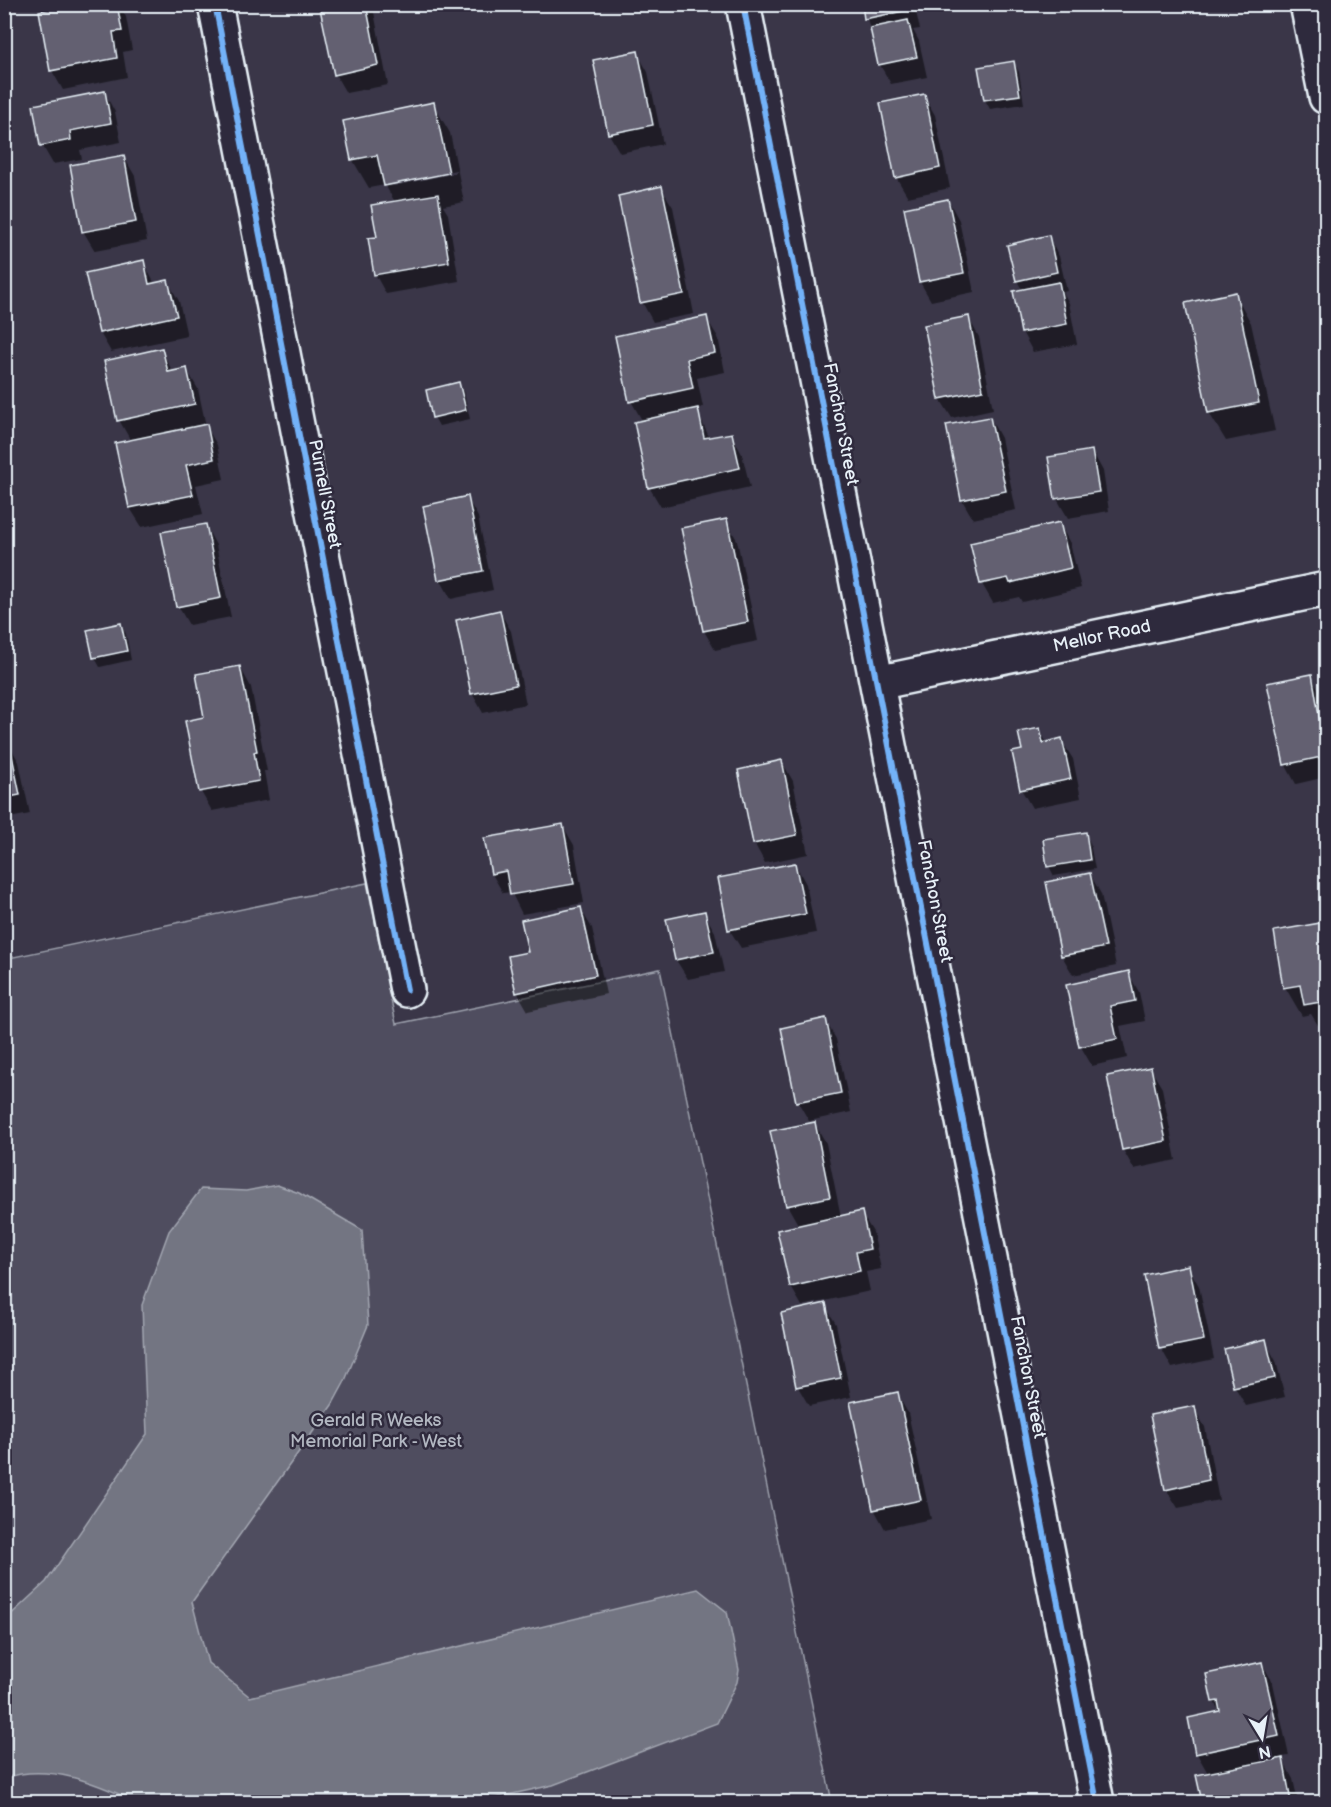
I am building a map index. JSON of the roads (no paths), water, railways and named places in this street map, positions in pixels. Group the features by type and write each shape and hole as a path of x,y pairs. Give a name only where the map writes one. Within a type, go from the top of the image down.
{"street":[{"name":"Purnell Street","path":"214,4 407,990"},
{"name":"Fanchon Street","path":"743,4 1097,1803"},
{"path":"1307,4 1326,97"},
{"name":"Mellor Road","path":"877,683 1326,589"}],"water":[{"path":"277,1185 299,1193 362,1230 368,1325 344,1383 332,1405 192,1602 208,1663 250,1697 698,1589 727,1612 739,1670 737,1682 717,1723 553,1785 476,1802 136,1802 72,1777 38,1773 5,1778 5,1620 46,1582 147,1434 142,1305 169,1231 201,1189 246,1191"}],"park label":[{"name":"Gerald R Weeks Memorial Park - West","path":"376,1430"}]}
